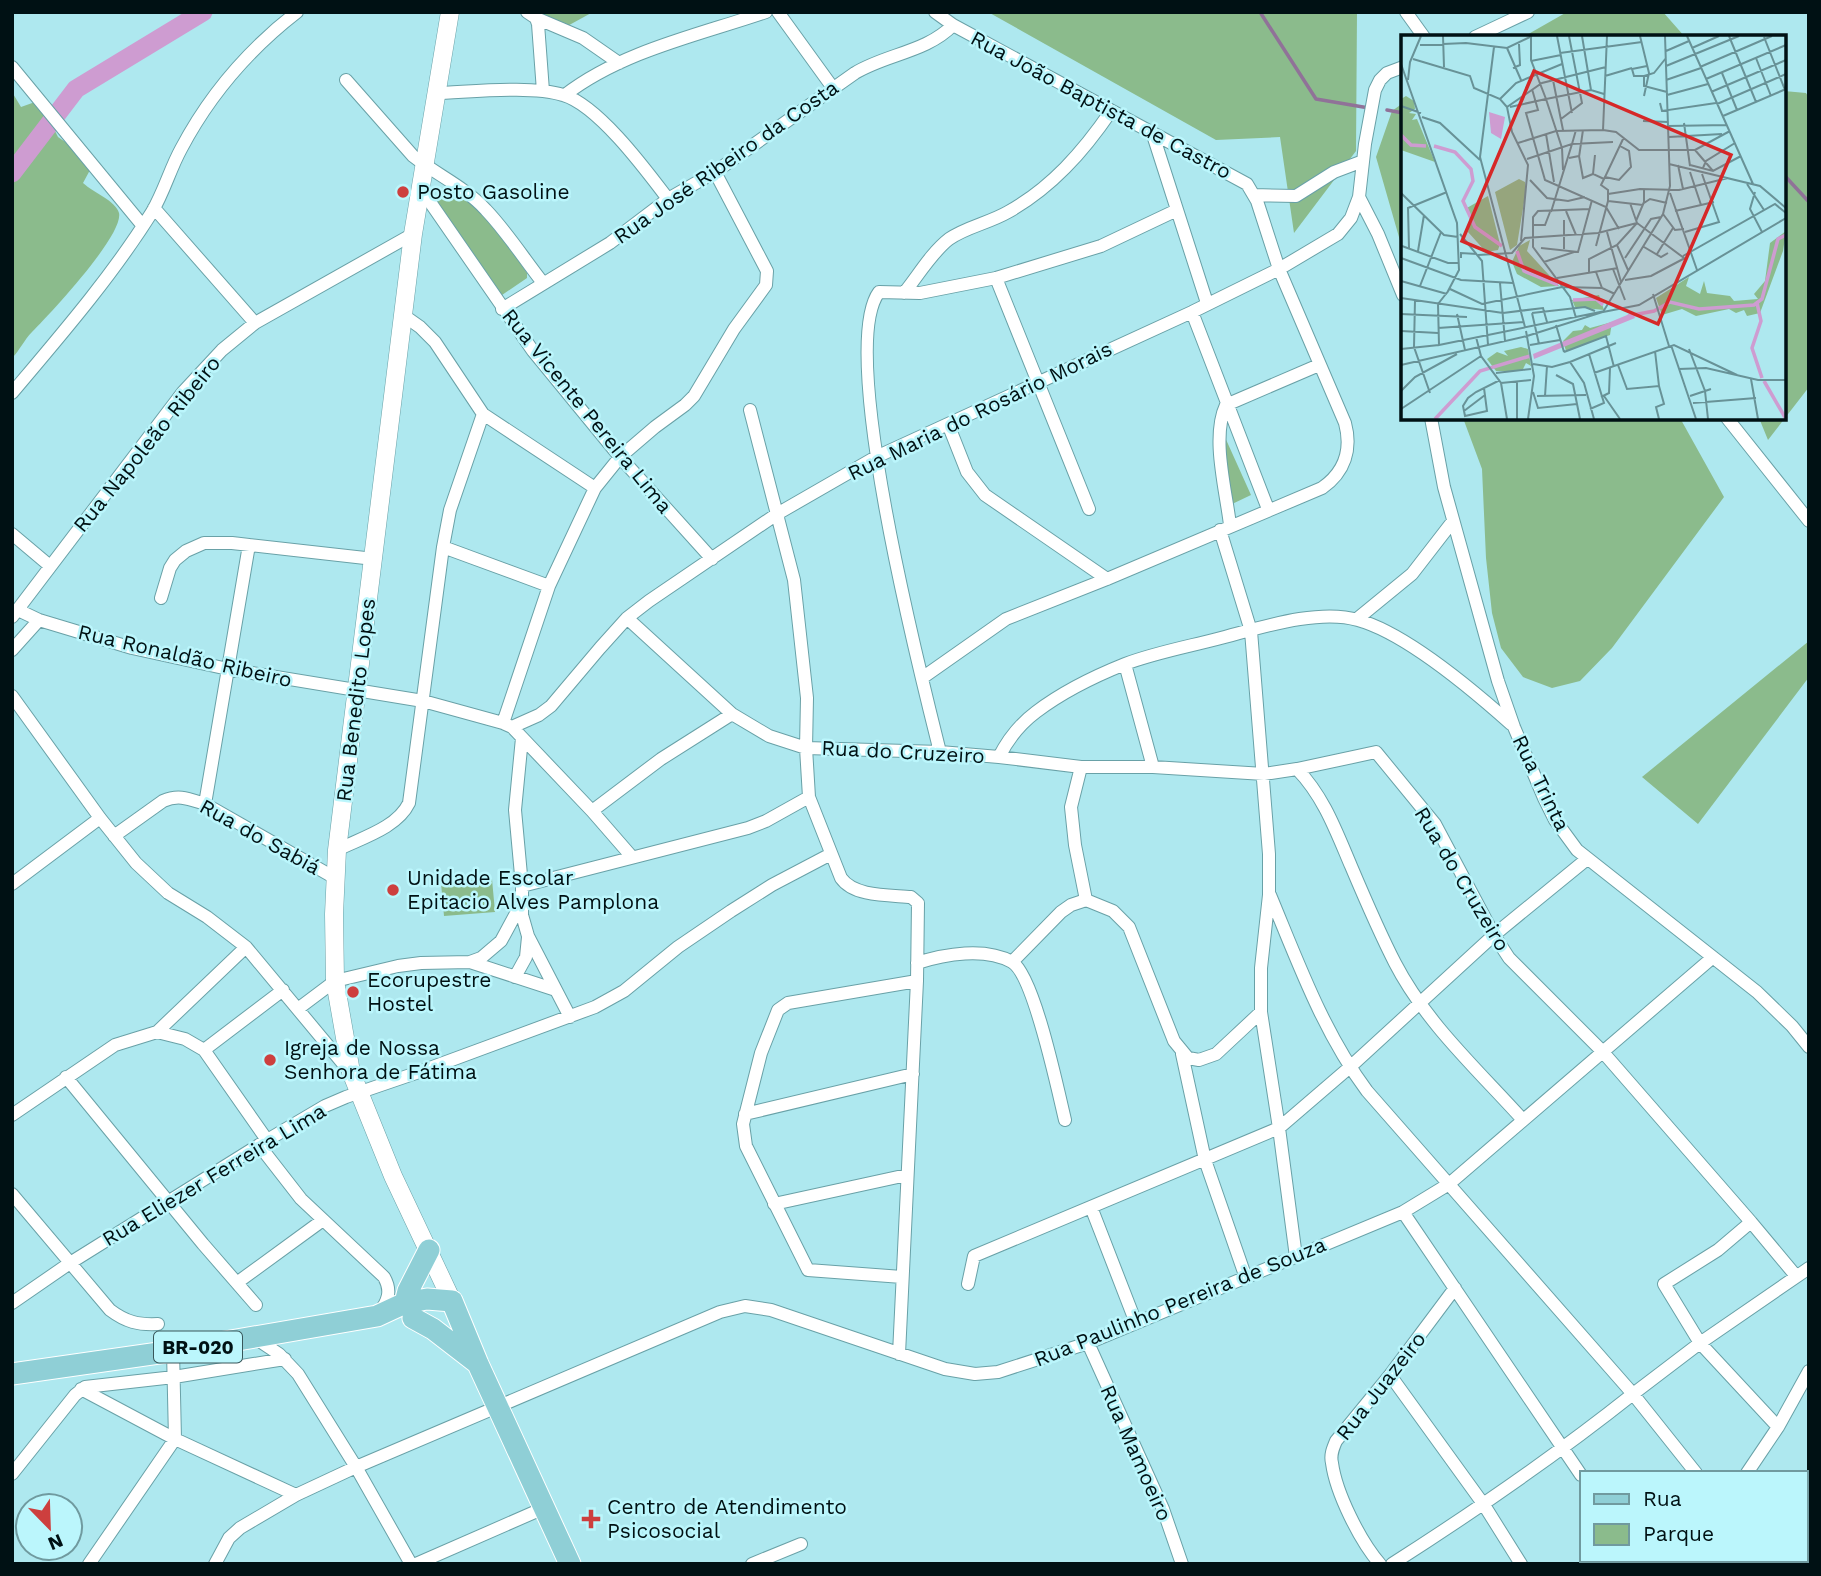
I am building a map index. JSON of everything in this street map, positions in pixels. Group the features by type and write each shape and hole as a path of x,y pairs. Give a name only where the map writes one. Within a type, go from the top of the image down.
{"main road":[{"name":"Rua Benedito Lopes","path":"450,12 413,233 337,850 335,981 351,1072 359,1092 393,1176 570,1564"},
{"path":"429,1250 408,1291 409,1311 478,1364"},
{"name":"BR-020","path":"12,1374 173,1352 409,1311 436,1315 444,1311 452,1301"}],"street":[{"path":"12,393 73,319 143,226 181,149 220,86 259,44 297,12"},
{"path":"565,95 580,83 619,63 766,12"},
{"path":"778,12 833,88"},
{"name":"Rua João Baptista de Castro","path":"935,12 953,25 1247,184 1255,195 1279,269 1349,437 1346,459 1335,477 1322,488 1268,509"},
{"path":"1406,12 1423,35"},
{"path":"1479,35 1528,12"},
{"path":"532,15 543,90"},
{"path":"532,15 583,38 619,63"},
{"name":"Rua José Ribeiro da Costa","path":"502,309 610,243 668,199 715,172 872,62 924,46 942,36 953,25"},
{"path":"12,67 143,226"},
{"name":"Rua Maria do Rosário Morais","path":"508,725 539,715 551,706 628,618 777,514 876,457 1192,312 1279,269 1338,234 1351,218 1359,197 1375,90 1387,73 1401,68"},
{"path":"346,80 413,156 454,182 486,210 543,283"},
{"path":"435,93 543,90 565,95 587,108 608,128 668,199"},
{"path":"904,293 951,238 1005,214 1048,185 1089,143 1111,111"},
{"path":"1153,135 1207,303"},
{"path":"1255,195 1296,195 1334,172 1363,161"},
{"path":"632,857 592,811 508,725 549,586 595,488 620,457 694,396 734,329 766,285 767,271 715,172"},
{"name":"Rua Vicente Pereira Lima","path":"421,188 502,309 559,384 620,457 712,559"},
{"path":"1359,197 1378,234 1401,290"},
{"path":"154,208 255,323"},
{"path":"940,752 876,457 868,350 873,302 879,292 920,293 996,278 1101,246 1177,210"},
{"name":"Rua Napoleão Ribeiro","path":"15,614 183,392 222,350 255,323 413,233"},
{"path":"996,278 1089,509"},
{"path":"922,678 1006,619 1107,579 1268,509 1192,312"},
{"path":"403,315 435,342 483,414 595,488"},
{"path":"1296,1257 1261,1012 1261,968 1269,895 1264,774 1251,631 1225,527 1220,422 1226,405 1319,365"},
{"path":"750,410 794,580 807,698 806,748 810,797 841,878 848,887 911,897 918,906 917,981 899,1354"},
{"path":"337,850 387,825 405,810 411,790 450,510 483,414"},
{"name":"Rua Trinta","path":"1431,420 1453,521 1498,681 1514,727 1555,820 1567,839 1587,859 1776,1009 1809,1048"},
{"path":"1729,420 1809,520"},
{"path":"947,424 967,472 985,495 1107,579"},
{"path":"1357,619 1412,574 1453,521"},
{"path":"12,534 50,566"},
{"path":"161,598 170,568 186,551 214,541 374,559"},
{"path":"205,804 249,545"},
{"path":"443,547 549,586"},
{"name":"Rua Ronaldão Ribeiro","path":"15,614 132,648 228,669 423,701 508,725"},
{"path":"999,757 1018,727 1035,712 1125,664 1251,631 1301,620 1334,617 1357,619 1377,628 1440,666 1514,727"},
{"name":"Rua do Cruzeiro","path":"628,618 732,714 762,733 806,748 940,752 1081,767 1153,767 1264,774 1376,752 1435,824 1494,935 1516,966 1602,1051 1796,1276"},
{"path":"12,650 39,620"},
{"path":"1125,664 1153,767"},
{"path":"12,696 100,818 151,879 246,947 351,1072"},
{"path":"592,811 661,759 732,714"},
{"path":"522,738 514,810 523,886 521,903 528,936 570,1017"},
{"path":"1081,767 1071,807 1075,845 1086,900"},
{"path":"1297,769 1311,784 1325,806 1395,964 1418,1003 1523,1120"},
{"name":"Rua do Sabiá","path":"114,836 171,797 186,797 205,804 335,878"},
{"path":"523,886 748,828 810,797"},
{"path":"12,884 100,818"},
{"name":"Rua Eliezer Ferreira Lima","path":"12,1303 263,1142 326,1106 595,1007 624,991 678,947 731,911 772,885 831,854"},
{"path":"968,1284 974,1256 1279,1128 1494,935 1587,859"},
{"path":"1269,895 1313,998 1350,1067 1367,1091 1633,1394 1694,1471"},
{"path":"1013,962 1061,912 1086,900 1113,911 1129,927 1174,1041 1182,1054 1205,1160 1246,1278"},
{"path":"470,962 489,953 501,941 521,903"},
{"path":"514,977 526,957 528,936"},
{"path":"12,1115 115,1045 157,1032 246,947"},
{"path":"917,963 965,953 1013,962 1027,982 1065,1120"},
{"name":"Rua Paulinho Pereira de Souza","path":"215,1563 229,1538 240,1528 296,1494 720,1312 755,1306 790,1315 945,1369 984,1374 1088,1343 1403,1212 1449,1184 1713,958"},
{"path":"299,1008 335,981 398,966 439,962 470,962 556,990"},
{"path":"902,1276 808,1270 743,1136 745,1114 761,1053 775,1016 783,1006 917,981"},
{"path":"204,1050 283,990"},
{"path":"1182,1054 1192,1060 1216,1054 1261,1012"},
{"path":"157,1032 185,1039 204,1050 288,1184 384,1276 389,1290 380,1316"},
{"path":"745,1114 913,1074"},
{"path":"66,1077 256,1305"},
{"path":"774,1204 907,1175"},
{"path":"12,1194 110,1310 120,1318 141,1325 158,1324"},
{"path":"1091,1207 1136,1323"},
{"path":"1403,1212 1580,1474"},
{"path":"238,1282 323,1220"},
{"path":"1751,1222 1718,1250 1664,1284 1700,1343 1778,1427"},
{"path":"1392,1564 1484,1505 1563,1449 1700,1343 1809,1268"},
{"name":"Rua Juazeiro","path":"1380,1564 1371,1553 1346,1506 1331,1461 1336,1441 1390,1375 1455,1288"},
{"path":"255,1338 285,1360 314,1396 411,1564"},
{"name":"Rua Mamoeiro","path":"1088,1343 1163,1509 1182,1564"},
{"path":"89,1564 175,1439 173,1352"},
{"path":"12,1474 81,1389 285,1360"},
{"path":"1748,1471 1804,1393 1809,1371"},
{"path":"1390,1375 1484,1505 1521,1564"},
{"path":"81,1389 175,1439 296,1494"},
{"path":"416,1564 544,1508"},
{"path":"752,1564 801,1544"}],"green space":[{"path":"538,12 593,12 562,29"},
{"path":"988,12 1357,12 1356,151 1294,233 1280,137 1216,140"},
{"path":"1567,12 1663,12 1683,35 1527,35"},
{"path":"1786,91 1806,93 1809,98 1809,387 1786,417"},
{"path":"12,92 21,107 35,102 49,119 58,137 74,148 90,170 83,183 109,201 119,213 117,224 98,256 12,358"},
{"path":"1401,104 1401,244 1376,157 1392,111"},
{"path":"449,186 472,202 482,213 527,273 527,278 502,295 438,203 442,188"},
{"path":"1464,420 1681,420 1724,497 1612,648 1580,681 1552,688 1523,677 1501,648 1492,613 1486,558 1482,469"},
{"path":"1760,420 1783,420 1768,440"},
{"path":"1219,424 1251,495 1230,505"},
{"path":"1809,641 1809,677 1698,824 1642,777"},
{"path":"492,879 495,912 444,916 441,883"}],"waterway":[{"path":"12,173 76,89 203,12"},
{"path":"1260,12 1316,99 1369,108"},
{"path":"1387,110 1401,113"},
{"path":"1786,177 1809,202"}],"place":[{"name":"Posto Gasoline","path":"403,192"},
{"name":"Unidade Escolar Epitacio Alves Pamplona","path":"393,890"},
{"name":"Ecorupestre Hostel","path":"353,992"},
{"name":"Igreja de Nossa Senhora de Fátima","path":"270,1060"},
{"name":"Centro de Atendimento Psicosocial","path":"591,1519"}]}
